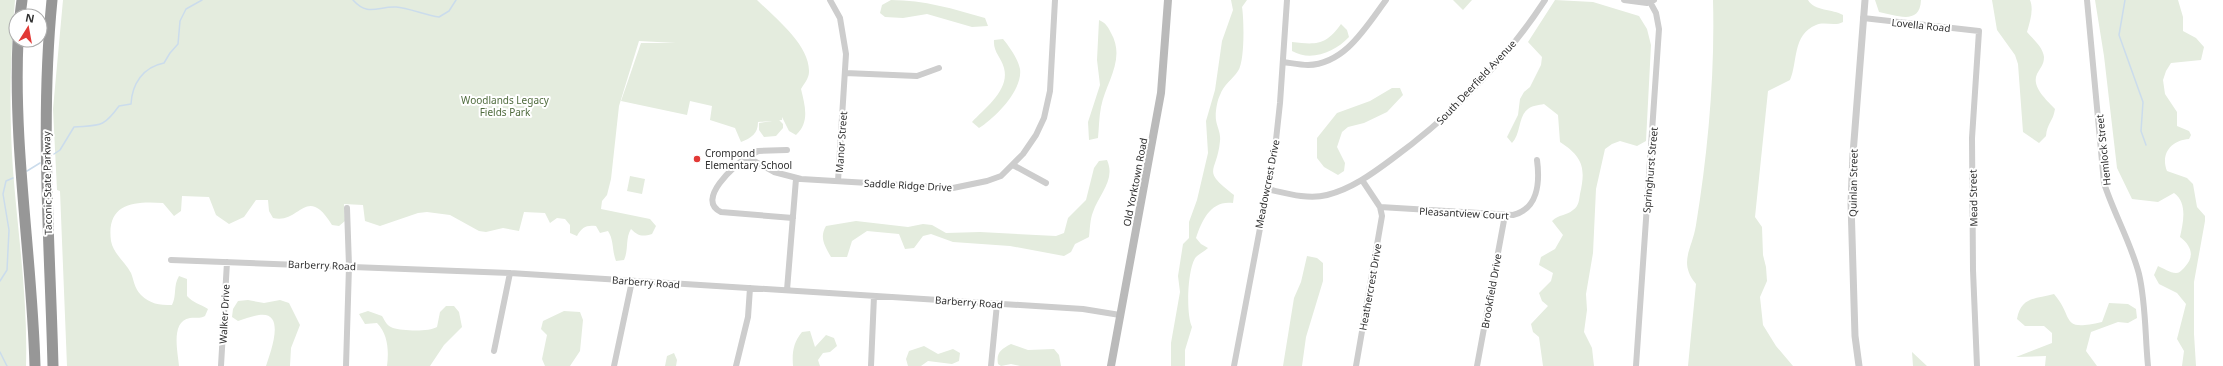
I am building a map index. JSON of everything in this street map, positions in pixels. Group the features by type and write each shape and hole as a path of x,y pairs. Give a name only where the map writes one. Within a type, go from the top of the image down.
{"highway":[{"name":"Taconic State Parkway","path":"52,0 46,114 53,366"},
{"path":"18,48 18,143 35,344 35,366"},
{"path":"49,248 56,268 60,366"},
{"path":"29,366 35,344"}],"main road":[{"name":"Old Yorktown Road","path":"1111,366 1161,93 1168,0"}],"street":[{"name":"Manor Street","path":"747,157 774,172 796,178 838,181 845,74 845,40 840,18 830,0"},
{"name":"Saddle Ridge Drive","path":"838,181 953,188 987,181 1001,176 1013,165 1036,135 1049,101 1055,0"},
{"name":"Meadowcrest Drive","path":"1234,366 1275,149 1287,0"},
{"path":"1283,62 1307,65 1319,64 1333,58 1349,47 1365,29 1386,0"},
{"name":"South Deerfield Avenue","path":"1267,189 1301,196 1325,196 1362,180 1442,120 1517,38 1544,0"},
{"name":"Springhurst Street","path":"1624,0 1652,1 1660,29 1636,366"},
{"name":"Quinlan Street","path":"1859,366 1855,336 1851,203 1853,154 1865,0"},
{"name":"Hemlock Street","path":"2087,0 2104,183 2111,206 2134,259 2139,275 2148,366"},
{"name":"Lovella Road","path":"1863,18 1979,31"},
{"name":"Mead Street","path":"1977,366 1973,270 1972,138 1979,31"},
{"path":"845,74 917,76 939,68"},
{"path":"787,150 758,151 747,157 730,170 715,190 713,203 714,207 721,212 793,218"},
{"name":"Pleasantview Court","path":"1380,207 1505,215 1520,214 1531,204 1538,182 1537,160"},
{"path":"1013,165 1046,183"},
{"path":"787,290 796,178"},
{"path":"1362,180 1380,207"},
{"name":"Heathercrest Drive","path":"1356,366 1382,216 1380,207"},
{"path":"346,366 349,266 348,208"},
{"name":"Brookfield Drive","path":"1476,366 1505,215"},
{"name":"Barberry Road","path":"171,260 349,266 632,281 1083,309 1120,315"},
{"name":"Walker Drive","path":"222,366 227,262"},
{"path":"494,352 510,274"},
{"path":"614,366 632,281"},
{"path":"736,366 748,317 750,288"},
{"path":"870,366 874,296"},
{"path":"991,366 997,304"}],"green space":[{"path":"0,0 15,0 14,8 8,8 8,48 12,48 11,127 13,170 26,317 26,366 0,366"},
{"name":"Woodlands Legacy Fields Park","path":"63,0 757,0 782,24 798,42 804,52 808,62 809,72 801,89 805,108 805,119 796,135 789,131 782,117 782,120 758,122 755,133 748,139 741,142 735,128 710,120 712,106 690,101 687,115 621,101 641,43 676,43 639,41 619,106 611,179 607,195 602,201 601,209 650,219 656,226 652,234 645,235 640,235 631,229 624,260 616,261 608,231 600,233 596,226 590,226 581,230 577,236 570,233 570,225 565,219 557,218 550,223 545,213 524,212 519,231 503,228 486,232 479,231 450,215 427,212 418,213 380,226 365,221 363,205 344,204 345,221 339,226 332,225 323,213 316,207 309,206 282,219 273,218 269,211 268,200 256,200 244,217 229,224 216,215 209,197 182,196 181,211 174,216 163,203 152,202 132,204 124,207 113,219 111,241 114,250 131,273 139,292 144,298 151,302 172,305 176,283 179,276 187,279 187,296 194,302 208,309 205,316 184,320 180,325 177,331 179,366 67,366 60,191 57,190 53,109"},
{"path":"891,0 927,3 962,11 985,18 988,26 972,27 927,14 903,18 885,17 880,13 882,5"},
{"path":"1231,0 1247,0 1242,7 1243,50 1238,71 1222,91 1217,104 1216,123 1220,135 1220,141 1213,171 1217,180 1234,195 1233,203 1225,203 1213,208 1208,213 1198,231 1196,238 1201,244 1208,248 1196,257 1189,281 1188,303 1192,327 1185,350 1185,366 1171,366 1171,343 1180,292 1178,276 1183,244 1189,238 1189,222 1197,200 1208,153 1206,121 1215,90 1222,41 1233,10"},
{"path":"1453,0 1472,0 1463,10"},
{"path":"1555,0 1593,2 1639,16 1647,29 1651,45 1646,141 1637,146 1620,141 1605,149 1596,189 1593,253 1586,294 1587,310 1584,332 1592,348 1594,366 1543,366 1539,337 1533,332 1531,324 1548,306 1542,301 1539,293 1551,281 1553,273 1539,265 1541,257 1555,249 1563,235 1552,221 1557,217 1570,212 1578,205 1583,177 1581,164 1574,153 1560,142 1558,115 1544,104 1531,107 1525,112 1517,135 1512,143 1507,137 1518,115 1520,99 1524,92 1530,87 1541,65 1542,57 1528,42"},
{"path":"1713,0 1808,0 1811,4 1819,8 1843,15 1843,22 1836,24 1819,24 1808,29 1799,42 1790,80 1768,91 1755,217 1762,227 1763,255 1767,281 1760,297 1763,325 1776,346 1793,366 1688,366 1696,284 1688,269 1687,262 1696,225 1710,113 1713,56"},
{"path":"1875,0 1921,0 1920,8 1916,13 1912,16 1906,17 1879,12"},
{"path":"1992,0 2030,0 2032,12 2027,32 2040,47 2044,57 2043,64 2037,74 2036,84 2044,97 2055,109 2046,136 2039,143 2023,132 2018,64 2015,55 1997,30"},
{"path":"2095,0 2178,0 2183,17 2183,31 2196,38 2204,47 2201,60 2171,63 2163,80 2165,94 2177,112 2177,126 2189,131 2191,135 2189,139 2177,142 2166,153 2165,164 2167,171 2187,178 2193,184 2197,207 2205,216 2194,282 2194,334 2196,366 2182,366 2184,351 2177,339 2186,304 2177,293 2159,284 2154,275 2158,266 2171,272 2178,273 2190,260 2191,252 2187,244 2180,237 2183,220 2183,208 2178,197 2174,193 2158,202 2132,199 2117,168 2104,56"},
{"path":"1099,20 1108,27 1111,33 1115,43 1116,61 1103,98 1099,119 1098,138 1089,140 1088,122 1100,85 1097,60"},
{"path":"1341,24 1347,30 1349,37 1330,51 1322,54 1307,56 1292,51 1292,42 1320,42 1331,36"},
{"path":"1003,39 1017,61 1020,69 1020,77 1013,94 1007,103 993,118 979,128 972,122 995,98 1003,84 1005,76 1004,68 996,51 994,40"},
{"path":"1392,88 1400,88 1403,95 1387,112 1364,123 1348,127 1342,132 1337,147 1345,163 1344,171 1338,175 1324,167 1317,158 1317,138 1337,113 1370,101"},
{"path":"779,120 783,124 783,128 776,136 764,137 759,130 759,123"},
{"path":"1107,160 1109,167 1108,180 1092,215 1089,237 1075,244 1071,252 1064,256 1010,246 953,242 931,234 923,236 914,248 905,249 899,234 867,231 852,241 847,257 831,257 824,242 823,234 826,226 856,221 908,227 923,224 932,225 946,233 980,232 1056,236 1064,233 1068,218 1086,200 1094,168 1099,161"},
{"path":"630,176 645,179 642,194 627,191"},
{"path":"1307,256 1317,258 1323,263 1323,281 1306,337 1302,366 1283,366 1294,298 1301,282"},
{"path":"2054,294 2073,324 2088,325 2102,322 2109,303 2128,304 2136,309 2137,318 2128,323 2118,322 2091,332 2086,351 2097,366 2045,366 2046,356 2016,357 2052,343 2052,333 2044,326 2025,326 2017,319 2019,312 2025,303 2035,298"},
{"path":"248,300 264,303 280,300 289,303 300,325 291,348 290,366 266,366 273,343 275,326 272,319 268,316 256,315 238,321 232,317 233,309 238,301"},
{"path":"446,306 454,306 459,312 462,327 444,345 430,366 387,366 388,349 386,337 381,327 377,323 365,324 359,314 368,311 382,316 388,325 397,329 433,329 437,327 440,312"},
{"path":"564,311 580,312 583,320 580,351 570,366 545,366 542,359 547,335 541,329 543,321"},
{"path":"810,331 815,347 826,335 834,338 837,346 830,352 823,353 818,360 820,366 793,366 793,352 795,344 802,332"},
{"path":"1011,344 1028,350 1054,349 1059,355 1061,366 1020,366 1011,364 1001,366 998,364 999,354 1004,348"},
{"path":"924,346 938,354 953,349 960,353 959,361 952,364 928,361 921,366 908,366 906,359 909,351"},
{"path":"1912,352 1927,366 1913,366"},
{"path":"674,353 677,360 676,366 665,366 667,356"}],"waterway":[{"path":"54,154 60,150 74,127 90,126 105,122 119,106 131,104 136,83 150,68 164,63 178,44 180,21 186,9 202,0"},
{"path":"353,0 358,5 373,10 396,7 439,17 449,11 456,0"},
{"path":"2125,0 2119,35 2143,102 2141,131 2146,145"},
{"path":"27,171 40,163"},
{"path":"0,281 7,270 9,230 3,194 6,181 13,178"},
{"path":"0,352 7,366"}],"place":[{"name":"Crompond Elementary School","path":"697,159"}]}
